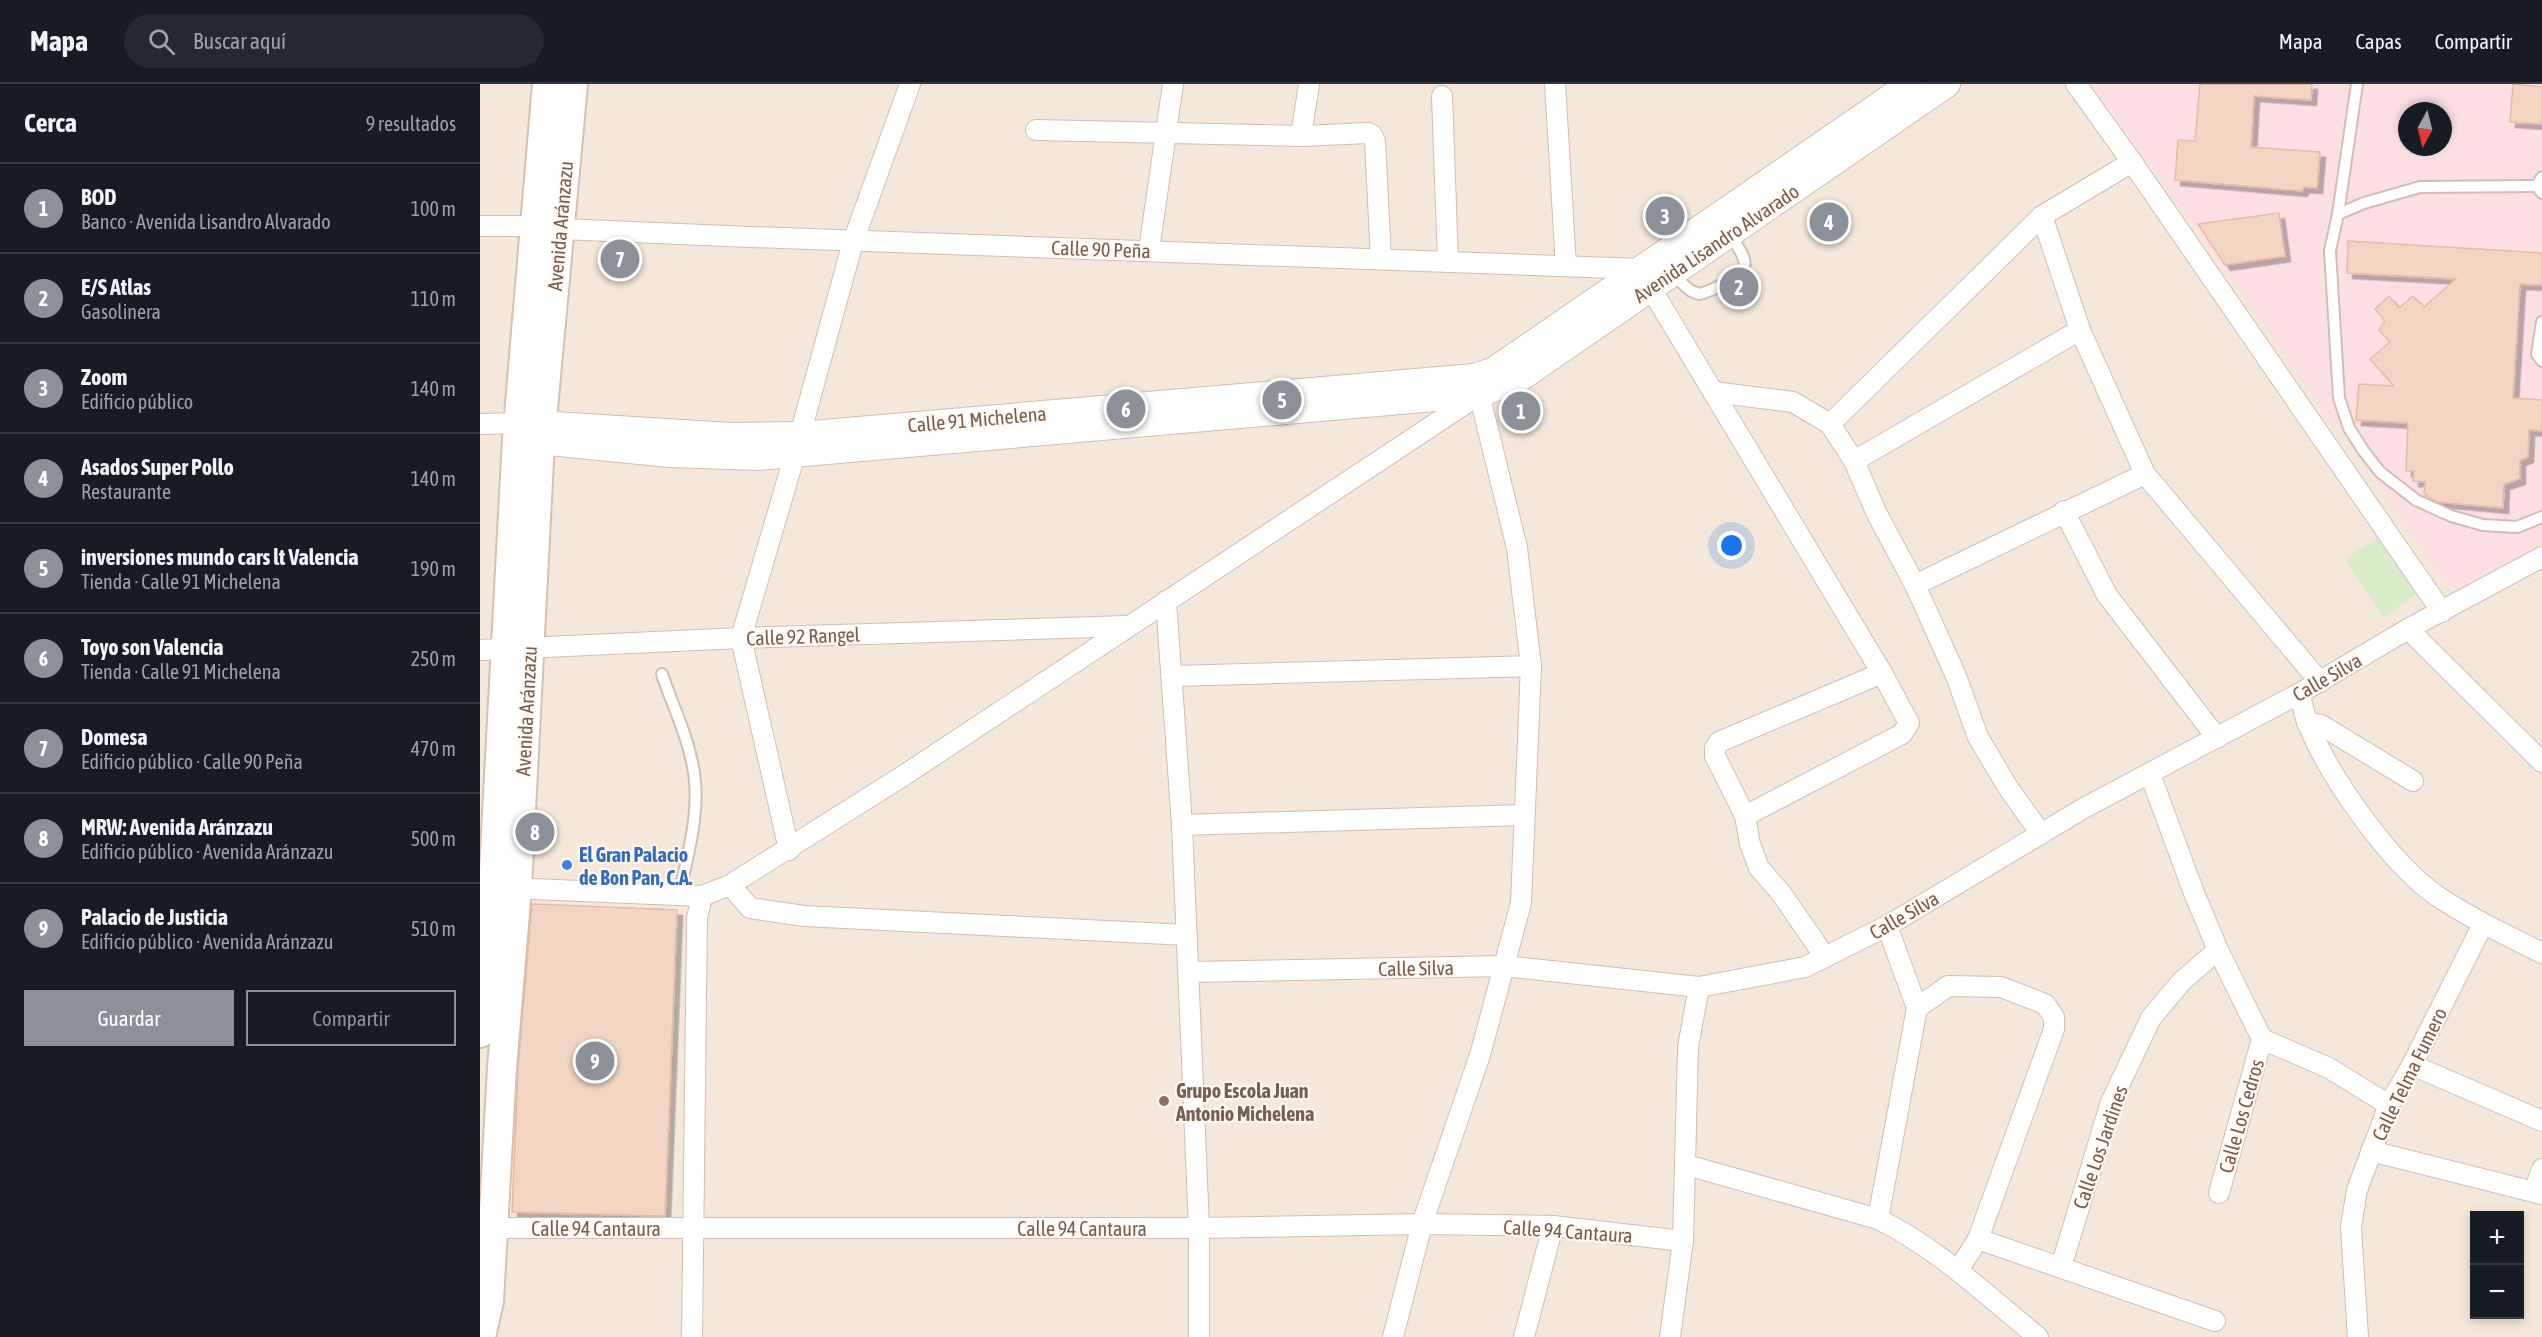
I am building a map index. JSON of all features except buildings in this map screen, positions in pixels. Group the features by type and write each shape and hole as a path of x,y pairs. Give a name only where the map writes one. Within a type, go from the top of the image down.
{"main road":[{"name":"Avenida Aránzazu","path":"547,84 549,227"},
{"name":"Avenida Aránzazu","path":"482,1337 489,1301 486,1228 505,648 515,429 573,84"},
{"name":"Avenida Aránzazu","path":"480,1033 483,972 497,888"}],"street":[{"path":"789,850 741,638 853,242 910,84"},
{"path":"1149,250 1173,84"},
{"path":"1302,136 1309,84"},
{"path":"1555,84 1566,266"},
{"name":"Avenida Lisandro Alvarado","path":"1654,277 1910,84"},
{"name":"Avenida Lisandro Alvarado","path":"1477,386 1493,371 1730,235 1947,84"},
{"path":"2076,84 2133,162 2442,612"},
{"path":"1442,96 1448,262"},
{"path":"1036,130 1302,136 1372,135 1375,141 1381,259"},
{"path":"1830,424 2042,216 2133,162"},
{"path":"2042,216 2080,330 2145,474 2320,682"},
{"name":"Calle 90 Peña","path":"480,226 549,227 853,242 1149,250 1566,266 1654,277"},
{"path":"1654,277 1713,392 1882,673 1909,723 1906,730 1745,816"},
{"path":"1854,461 2080,330"},
{"path":"497,888 702,896 730,885 789,850 1127,626 1396,452 1477,386 1517,548 1531,666 1521,903 1480,1055 1422,1224 1393,1337"},
{"name":"Calle 91 Michelena","path":"515,429 730,436 797,445 1477,386"},
{"path":"1713,392 1794,402 1830,424 1854,461 1877,514 1915,585 1956,676 1978,737 2007,786 2041,834"},
{"path":"1915,585 2145,474"},
{"path":"2064,512 2107,595 2217,738"},
{"name":"Calle Silva","path":"1189,972 1504,966 1699,987 1805,968 1887,926 2084,808 2300,693 2409,629 2542,557"},
{"path":"1166,601 1173,676 1189,972 1199,1228 1199,1337"},
{"name":"Calle 92 Rangel","path":"505,648 1127,626"},
{"path":"2409,629 2542,762"},
{"path":"1173,676 1531,666"},
{"path":"1825,957 1781,893 1759,868 1749,844 1745,816 1715,756 1715,748 1719,742 1882,673"},
{"path":"2300,693 2307,723 2338,784 2397,859 2435,894 2483,924 2542,953"},
{"path":"2307,723 2321,725 2413,781"},
{"path":"2150,774 2194,893 2218,950 2262,1039 2329,1068 2389,1105"},
{"path":"1182,825 1524,815"},
{"path":"730,885 750,908 804,916 1187,935"},
{"path":"692,1337 697,918 702,896"},
{"name":"Calle Telma Fumero","path":"2358,1337 2351,1227 2357,1190 2389,1105 2412,1065 2483,924"},
{"path":"1878,1219 1917,1008 1887,926"},
{"name":"Calle Los Jardines","path":"2061,1268 2111,1102 2151,1018 2182,981 2218,950"},
{"path":"1917,1008 1948,986 2001,987 2045,1004 2054,1017 2054,1029 1978,1239 1959,1269"},
{"path":"1670,1337 1683,1241 1687,1165 1688,1047 1699,987"},
{"name":"Calle Los Cedros","path":"2219,1193 2262,1039"},
{"path":"2412,1065 2542,1121"},
{"path":"2371,1150 2538,1193 2542,1169"},
{"path":"1687,1165 1878,1219 1904,1232 1959,1269 2038,1337"},
{"name":"Calle 94 Cantaura","path":"486,1228 1199,1228 1422,1224 1553,1226 1683,1241"},
{"path":"1524,1337 1553,1226"},
{"path":"1978,1239 2215,1321"}],"lane":[{"path":"2357,84 2338,214 2330,251 2339,398 2349,428 2380,472 2416,500 2451,516 2483,525 2517,527 2542,517"},
{"path":"2338,214 2364,203 2420,187 2540,186"},
{"path":"1654,277 1699,294 1739,276 1745,269 1745,262 1730,235"},
{"path":"2542,322 2537,354 2542,361"},
{"path":"662,674 692,758 696,793 693,831 679,895"}],"shaded area":[{"path":"480,84 2542,84 2542,1337 480,1337"},
{"path":"2092,84 2542,84 2542,544 2455,591"}],"green space":[{"path":"2379,537 2417,594 2383,617 2345,559"}],"place":[{"name":"Zoom","path":"1665,216"},
{"name":"Asados Super Pollo","path":"1829,222"},
{"name":"Domesa","path":"620,259"},
{"name":"E/S Atlas","path":"1739,287"},
{"name":"inversiones mundo cars lt Valencia","path":"1282,400"},
{"name":"Toyo son Valencia","path":"1126,409"},
{"name":"BOD","path":"1521,411"},
{"name":"MRW: Avenida Aránzazu","path":"535,832"},
{"name":"El Gran Palacio de Bon Pan, C.A.","path":"567,865"},
{"name":"Palacio de Justicia","path":"595,1061"},
{"name":"Grupo Escola Juan Antonio Michelena","path":"1164,1101"}]}
